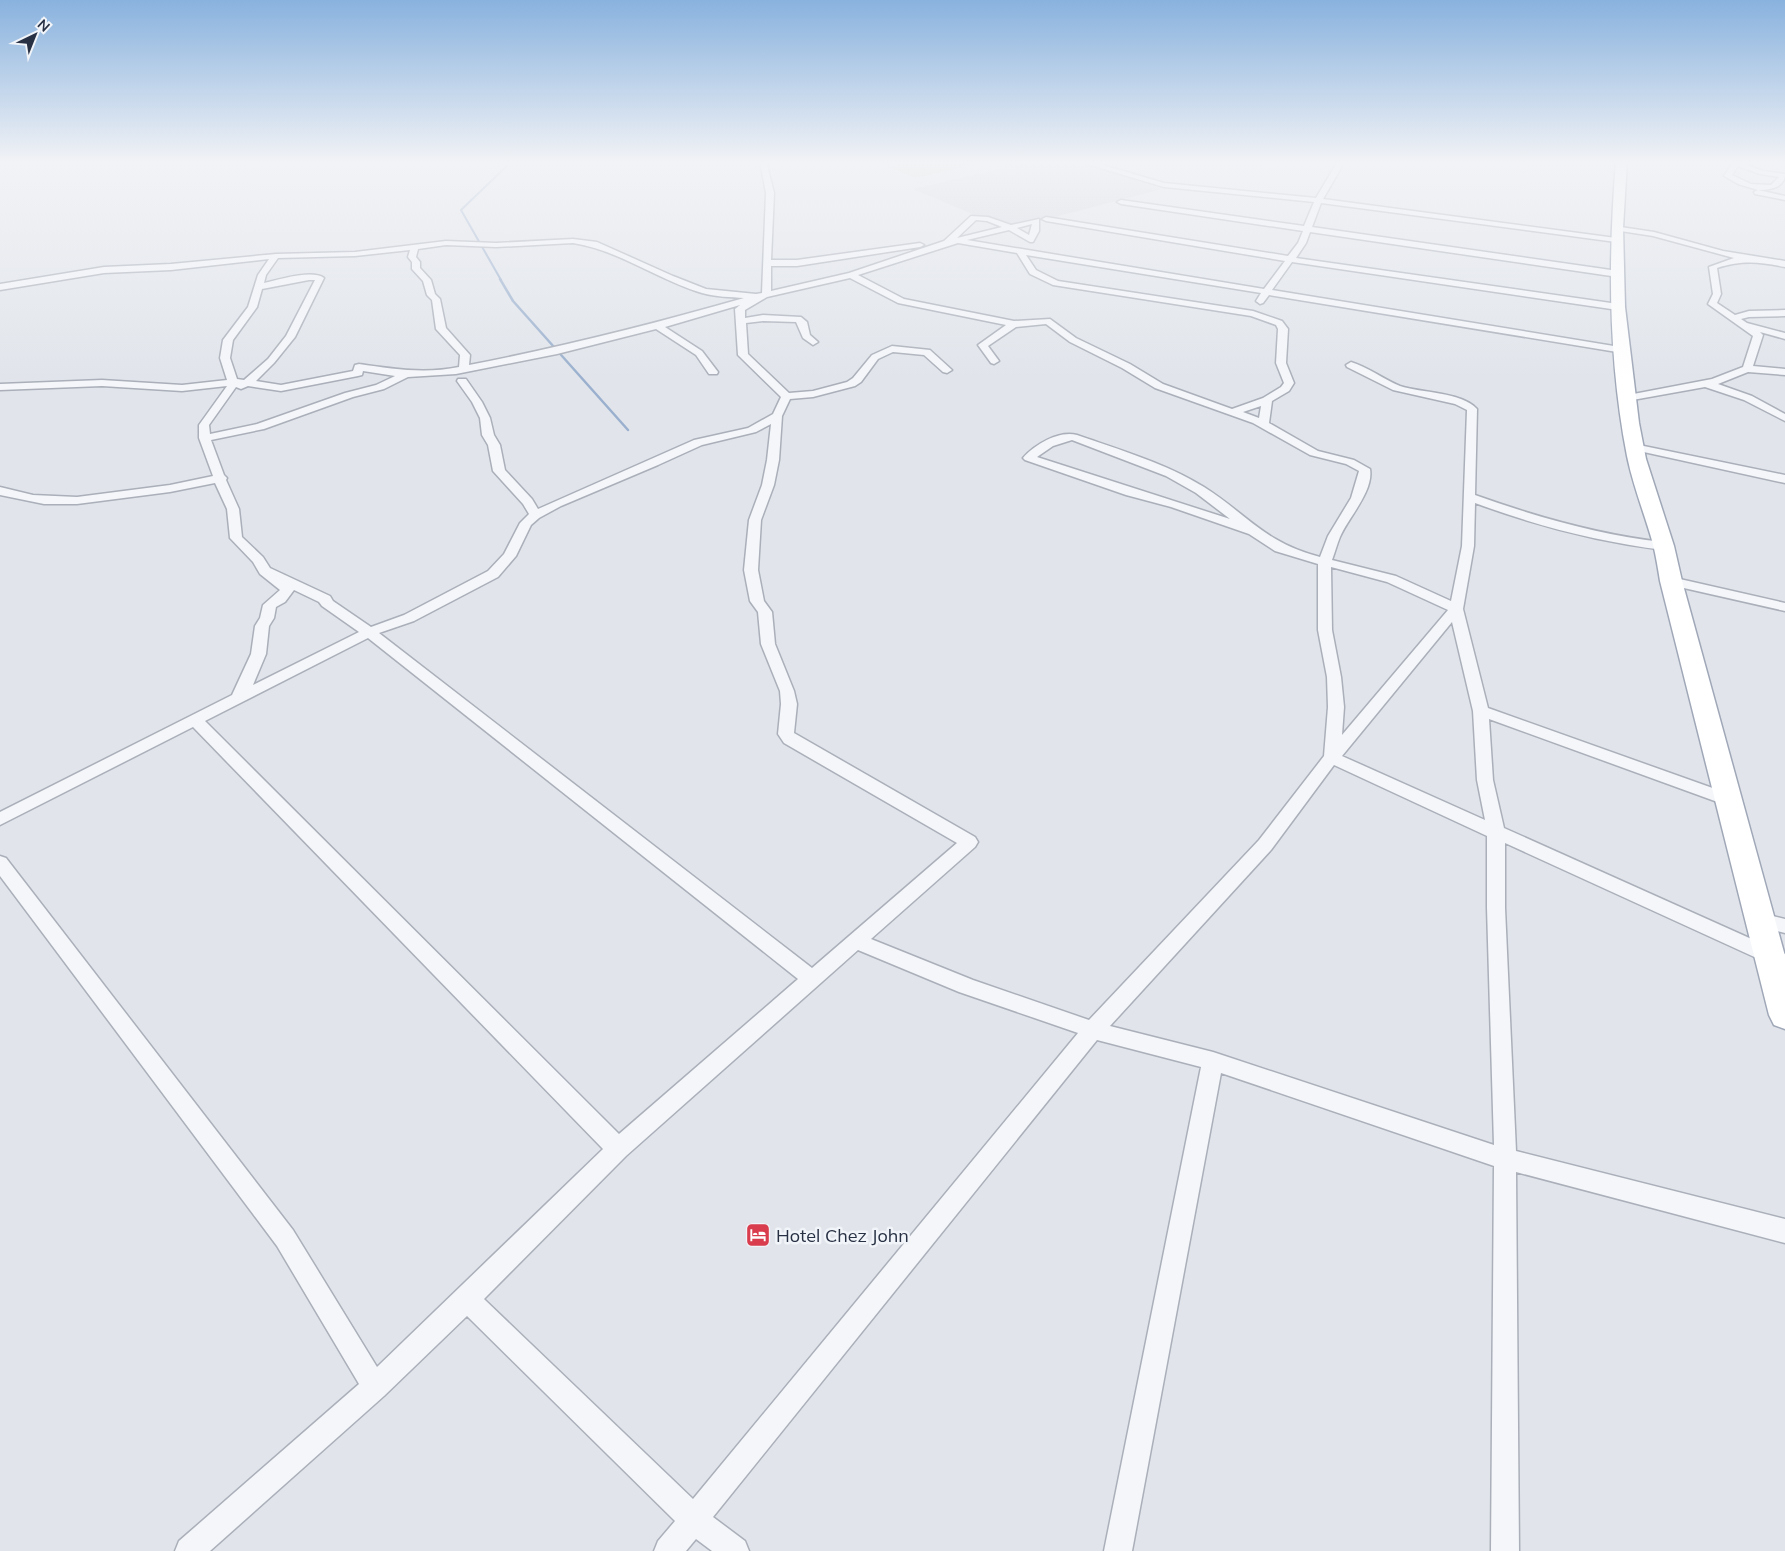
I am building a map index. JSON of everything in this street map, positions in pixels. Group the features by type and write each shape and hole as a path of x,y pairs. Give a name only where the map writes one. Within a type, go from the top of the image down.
{"main road":[{"path":"1616,234 1618,306 1634,447 1664,546 1671,581 1760,920 1777,960 1785,1015"}],"street":[{"path":"767,233 768,263 761,296 740,310 743,355 786,396 813,394 852,384 875,357 892,349 927,352 947,370"},
{"path":"0,388 102,383 182,388 261,384 281,388 358,373 359,367 406,374 429,374 464,369 554,352 658,326 761,296 851,275 950,241 958,233"},
{"path":"768,263 798,263 950,241 985,233"},
{"path":"1130,233 1227,250 1618,306"},
{"path":"1253,314 1265,293 1292,258 1307,233"},
{"path":"1333,233 1618,274"},
{"path":"1610,233 1654,234 1722,253 1785,264"},
{"path":"950,241 1623,350"},
{"path":"0,287 104,270 171,267 276,256 355,254 446,243 496,246 585,242 705,291 761,296"},
{"path":"414,248 412,257 416,262 416,269 423,275 431,290 431,295 436,299 440,329 465,355 464,369"},
{"path":"1021,252 1033,272 1056,283 1253,314 1279,323 1282,329 1281,363 1289,383 1285,389 1267,400 1234,412"},
{"path":"236,386 225,358 230,336 252,307 262,275 276,256"},
{"path":"1747,369 1758,335 1712,304 1716,294 1713,267 1736,260 1759,259"},
{"path":"851,275 901,301 1014,324 1041,321 1052,323 1073,340 1126,366 1159,386 1234,412 1262,424 1314,452 1350,462 1364,469 1365,474 1357,498 1334,536 1324,564 1325,630 1334,677 1336,707 1332,758"},
{"path":"238,698 251,674 259,651 263,635 262,626 268,618 270,605 280,599 288,589 265,572 258,560 236,538 233,509 225,494 205,438 204,425 236,386 262,369 292,334 320,278 309,277 258,287"},
{"path":"1735,318 1749,314 1785,313"},
{"path":"740,321 763,318 793,318 802,322 805,337 813,342"},
{"path":"994,361 992,355 983,345 1014,324"},
{"path":"1744,325 1785,336"},
{"path":"658,326 699,353 713,372"},
{"path":"1351,365 1397,388 1458,402 1472,409 1468,546 1456,609 1481,711 1485,780 1496,833 1505,1159 1504,1551"},
{"path":"1627,398 1707,384 1747,369 1785,372"},
{"path":"205,438 260,427 349,395 380,387 406,374"},
{"path":"462,382 477,402 485,418 488,435 494,445 499,471 528,502 535,515"},
{"path":"1707,384 1748,398 1785,418"},
{"path":"189,1551 375,1386 467,1299 618,1149 968,842 902,802 866,784 790,739 786,734 789,704 787,691 768,644 765,612 757,601 751,570 755,520 768,485 773,460 776,416 786,396"},
{"path":"1262,424 1267,400"},
{"path":"0,819 369,632 408,618 492,574 510,556 526,523 535,515 698,442 752,430 776,416"},
{"path":"1251,531 1176,504 1130,492 1029,458 1040,450 1066,437 1073,437 1128,457 1192,486 1251,531 1290,553 1324,564 1367,571 1398,581 1429,594 1456,609"},
{"path":"1634,447 1785,479"},
{"path":"0,491 16,496 63,502 186,487 220,478"},
{"path":"1468,496 1552,525 1664,546"},
{"path":"265,572 319,596 369,632 812,979"},
{"path":"1671,581 1785,607"},
{"path":"668,1551 1093,1030 1266,845 1332,758 1456,609"},
{"path":"1481,711 1729,800"},
{"path":"195,720 618,1149"},
{"path":"1332,758 1777,960"},
{"path":"0,863 285,1238 375,1386"},
{"path":"1760,920 1785,926"},
{"path":"856,940 966,986 1093,1030 1213,1061 1505,1159 1785,1231"},
{"path":"1118,1551 1213,1061"},
{"path":"467,1299 694,1520 735,1551"}],"waterway":[{"path":"474,233 501,280"},
{"path":"500,279 513,301 628,430"}],"place":[{"name":"Hotel Chez John","path":"758,1235"}]}
